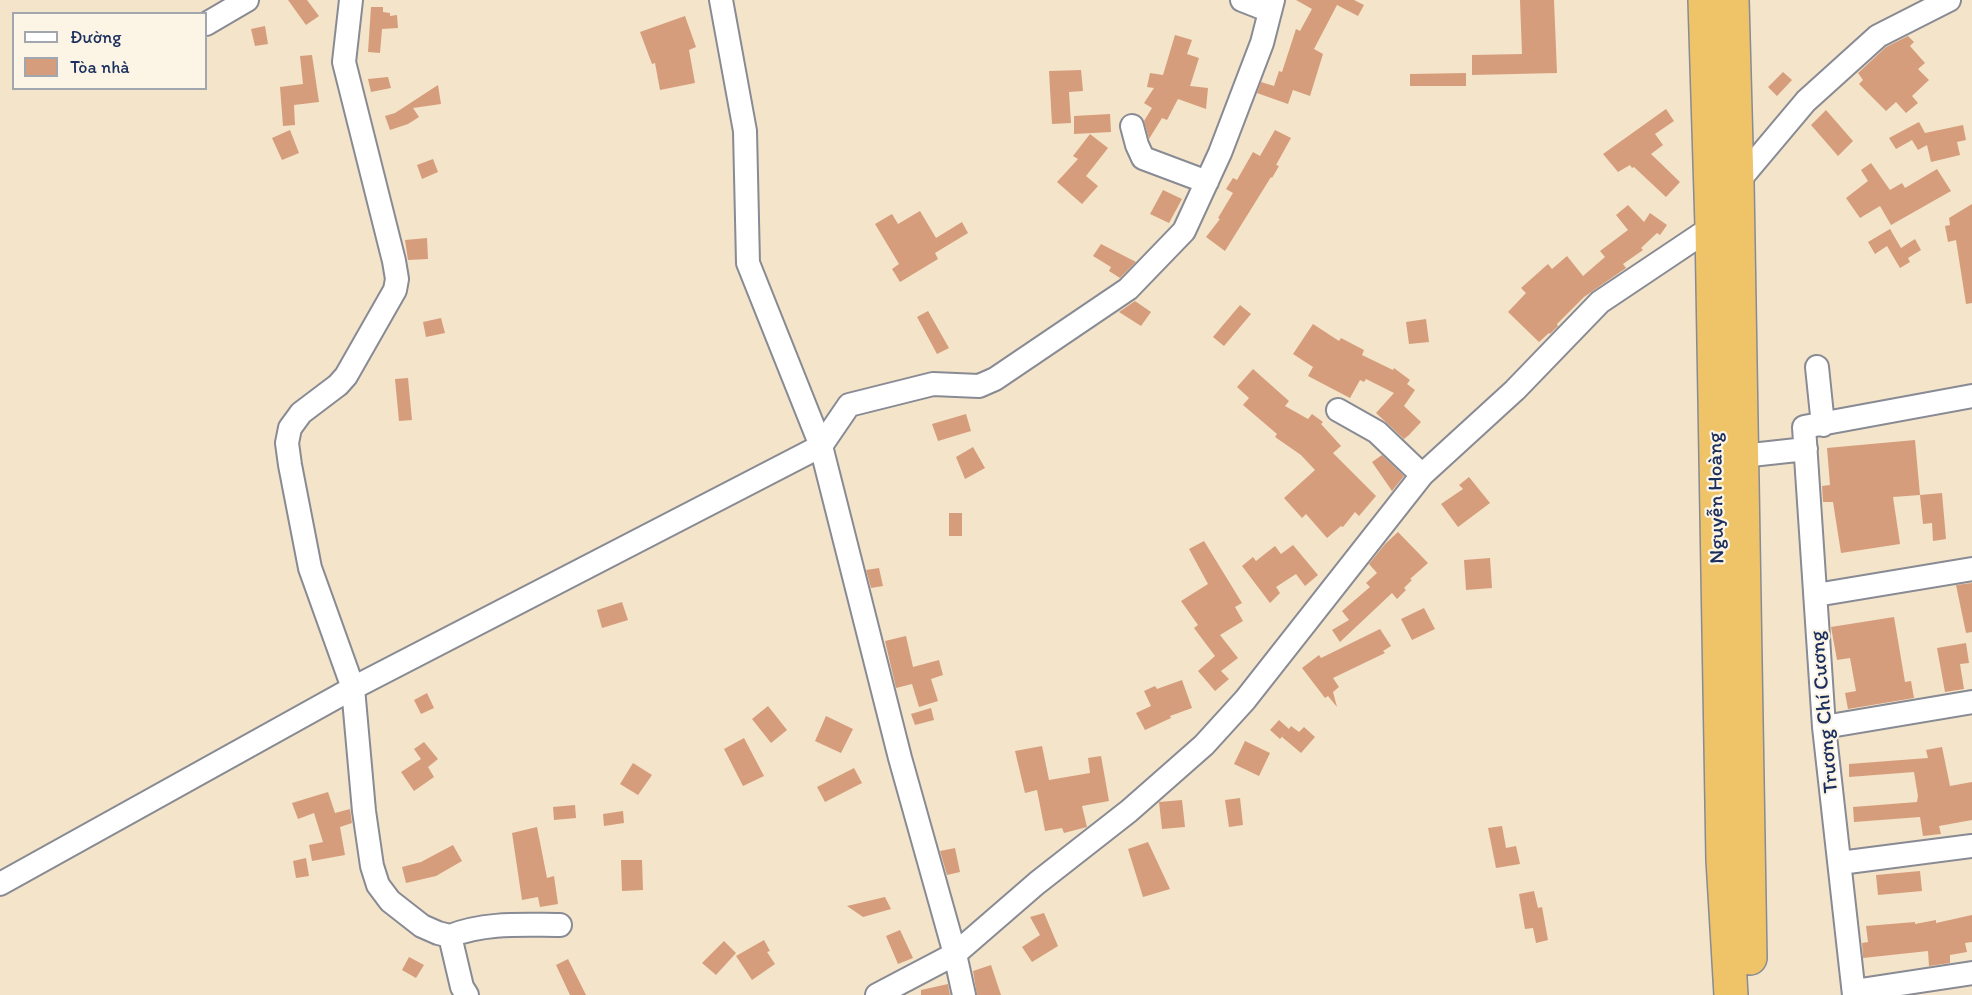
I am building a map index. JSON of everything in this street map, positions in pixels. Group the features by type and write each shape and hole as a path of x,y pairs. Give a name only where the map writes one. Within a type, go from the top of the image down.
{"highway":[{"name":"Nguyễn Hoàng","path":"1705,0 1712,227 1723,860 1731,995"},
{"name":"Nguyễn Hoàng","path":"1732,0 1751,995"}],"street":[{"path":"207,23 247,0"},
{"path":"351,0 344,62 397,279 395,290 346,376 338,385 300,413 290,428 287,443 310,568 354,688 369,853 378,885 390,901 422,926 438,933 450,936 467,929 487,926 560,925"},
{"path":"722,0 745,131 748,263 821,446 900,758 955,954 964,995"},
{"path":"0,884 354,688 821,446 849,405 933,384 979,386 995,379 1128,289 1184,231 1220,153 1262,43 1272,5 1242,0"},
{"path":"1737,183 1806,101 1878,36 1949,0"},
{"path":"1132,126 1143,158 1207,182"},
{"path":"877,995 955,954 1037,883 1129,811 1204,744 1245,700 1422,475 1515,390 1600,302 1712,227"},
{"name":"Trương Chí Cương","path":"1817,367 1811,434 1816,595 1824,727 1854,993"},
{"path":"1742,456 1811,434 1972,396"},
{"path":"1338,410 1377,432 1422,475"},
{"path":"1816,595 1972,569"},
{"path":"1824,727 1972,702"},
{"path":"1839,863 1972,846"},
{"path":"450,936 462,987 467,995"},
{"path":"1854,993 1972,973"}],"building":[{"path":"288,0 307,0 319,16 306,25"},
{"path":"1296,0 1354,0 1364,5 1358,16 1337,5 1314,49 1323,54 1310,96 1293,90 1288,104 1257,93 1261,82 1274,86 1279,71 1282,72 1296,29 1300,31 1312,9"},
{"path":"1520,0 1554,0 1557,73 1472,75 1472,55 1522,54"},
{"path":"371,7 383,7 383,12 390,13 390,16 397,15 398,28 382,29 380,53 368,52"},
{"path":"685,16 696,47 689,50 695,83 660,90 655,63 652,64 640,32"},
{"path":"265,26 268,44 255,46 251,29"},
{"path":"1175,35 1192,40 1187,54 1199,58 1190,86 1208,88 1206,109 1178,99 1167,120 1162,118 1149,139 1144,121 1152,108 1144,103 1154,88 1147,87 1150,73 1163,75"},
{"path":"1908,36 1914,42 1910,46 1925,63 1918,69 1929,80 1912,96 1918,103 1906,113 1896,102 1886,111 1859,84 1863,80 1858,73 1886,47"},
{"path":"312,55 319,102 294,105 295,125 283,126 280,87 303,84 300,56"},
{"path":"1081,70 1083,91 1069,92 1071,123 1052,124 1049,71"},
{"path":"1783,72 1792,80 1777,96 1768,87"},
{"path":"1466,73 1466,86 1410,86 1410,74"},
{"path":"388,77 391,88 371,92 368,79"},
{"path":"438,85 441,104 413,108 419,117 408,124 390,130 385,116 395,113"},
{"path":"1666,109 1674,121 1655,134 1663,145 1651,154 1680,182 1666,197 1634,167 1630,165 1618,172 1603,154"},
{"path":"1826,110 1853,141 1838,156 1811,125"},
{"path":"1110,114 1111,132 1074,134 1074,116"},
{"path":"1919,122 1925,133 1963,125 1966,140 1957,142 1960,155 1931,162 1927,145 1918,150 1912,140 1896,149 1889,138"},
{"path":"290,130 299,153 282,160 272,138"},
{"path":"1275,130 1291,138 1276,165 1279,166 1272,178 1225,251 1206,237 1220,219 1218,218 1233,193 1226,189 1233,178 1237,180 1253,152 1260,156"},
{"path":"1090,134 1108,148 1086,176 1098,186 1082,204 1057,182 1078,159 1073,156"},
{"path":"433,159 438,172 422,179 417,165"},
{"path":"1871,163 1890,190 1902,183 1905,188 1937,169 1951,191 1891,225 1880,206 1860,218 1846,198 1868,181 1861,170"},
{"path":"1163,190 1182,199 1169,223 1150,214"},
{"path":"1972,204 1972,303 1966,304 1956,240 1948,242 1945,226 1950,225 1949,218"},
{"path":"1628,205 1644,222 1650,213 1667,225 1660,235 1657,233 1641,248 1643,250 1623,264 1626,268 1584,297 1550,334 1539,342 1508,312 1526,293 1521,288 1548,264 1552,269 1567,256 1583,276 1605,257 1600,251 1628,230 1616,215"},
{"path":"920,211 936,238 962,222 968,233 935,253 938,259 900,282 892,269 899,264 875,224 892,214 898,224"},
{"path":"1890,229 1901,248 1915,239 1921,250 1908,258 1910,262 1900,268 1887,246 1875,254 1868,242"},
{"path":"427,238 428,259 408,260 405,240"},
{"path":"1101,244 1136,262 1120,278 1109,271 1111,267 1093,256"},
{"path":"1135,301 1151,312 1141,326 1119,312"},
{"path":"1240,305 1251,314 1224,346 1213,337"},
{"path":"928,311 949,348 937,354 917,317"},
{"path":"441,318 445,333 426,337 423,322"},
{"path":"1426,319 1429,342 1409,344 1406,322"},
{"path":"1313,324 1339,341 1341,338 1364,350 1362,355 1393,370 1394,368 1410,380 1407,384 1415,390 1404,406 1421,422 1409,435 1404,439 1376,413 1394,393 1366,379 1364,382 1360,380 1350,398 1308,376 1313,367 1293,354"},
{"path":"1253,369 1289,401 1285,406 1308,419 1312,414 1323,422 1321,424 1341,446 1333,453 1376,496 1359,516 1355,512 1343,527 1341,526 1327,538 1306,514 1302,518 1284,498 1315,470 1301,455 1275,437 1277,434 1243,405 1249,398 1237,387"},
{"path":"408,378 412,420 399,421 395,379"},
{"path":"966,414 971,431 938,441 932,424"},
{"path":"1915,440 1920,495 1893,497 1900,544 1841,553 1833,502 1823,502 1822,486 1830,485 1827,448"},
{"path":"973,447 985,468 965,479 956,457"},
{"path":"1382,455 1404,476 1392,491 1372,462"},
{"path":"1469,477 1490,503 1458,527 1441,504 1463,489 1459,485"},
{"path":"1942,493 1946,539 1933,541 1932,523 1923,524 1920,495"},
{"path":"949,513 962,513 962,536 949,536"},
{"path":"1398,532 1428,563 1410,579 1412,580 1404,588 1406,590 1397,599 1392,593 1340,642 1332,630 1349,620 1342,611 1370,587 1366,583 1377,573 1369,564"},
{"path":"1204,541 1242,603 1235,607 1243,621 1220,635 1238,658 1221,671 1229,679 1215,691 1198,671 1215,656 1194,628 1198,625 1181,601 1208,584 1189,549"},
{"path":"1293,545 1318,575 1305,586 1296,574 1276,587 1280,593 1270,603 1242,566 1253,557 1256,561 1275,546 1281,554"},
{"path":"1490,558 1492,588 1466,590 1464,560"},
{"path":"879,568 883,586 871,588 866,570"},
{"path":"1972,583 1972,632 1966,633 1956,585"},
{"path":"622,602 628,620 602,628 597,610"},
{"path":"1424,608 1435,629 1412,640 1401,619"},
{"path":"1894,617 1905,682 1911,681 1914,698 1848,709 1845,693 1856,691 1850,658 1837,660 1831,627"},
{"path":"1380,629 1391,646 1383,651 1385,653 1333,678 1339,687 1333,692 1337,707 1328,696 1325,698 1302,668 1319,655 1321,658"},
{"path":"906,636 913,667 939,660 943,675 931,679 938,701 919,707 912,684 896,688 885,641"},
{"path":"1966,643 1969,663 1960,664 1964,689 1945,692 1937,648"},
{"path":"1182,680 1192,708 1170,716 1171,718 1145,730 1136,713 1151,706 1144,691"},
{"path":"427,693 434,708 421,714 414,700"},
{"path":"768,706 787,730 771,743 752,719"},
{"path":"931,708 934,720 915,725 911,714"},
{"path":"826,716 853,729 841,753 815,741"},
{"path":"1279,720 1289,729 1291,726 1299,732 1304,727 1315,737 1301,753 1282,737 1287,731 1280,739 1270,730"},
{"path":"744,738 764,776 743,786 724,749"},
{"path":"1245,741 1270,753 1259,776 1234,764"},
{"path":"424,742 438,759 428,767 434,777 414,791 401,772 421,759 414,749"},
{"path":"1042,746 1049,780 1090,773 1088,758 1101,756 1109,801 1082,806 1087,827 1064,833 1062,828 1045,831 1037,790 1025,793 1015,751"},
{"path":"1942,747 1950,786 1972,782 1972,820 1939,826 1941,834 1923,836 1920,817 1854,822 1853,807 1917,802 1918,796 1914,772 1849,777 1849,764 1928,758 1926,750"},
{"path":"633,763 652,775 638,795 620,784"},
{"path":"854,768 862,783 825,802 817,787"},
{"path":"328,792 335,813 350,809 352,823 340,827 345,855 312,861 309,845 323,842 314,813 298,819 292,803"},
{"path":"1240,798 1243,825 1229,827 1225,800"},
{"path":"1182,800 1185,827 1162,829 1159,802"},
{"path":"575,805 576,818 554,820 553,807"},
{"path":"623,811 624,823 604,826 603,814"},
{"path":"1502,826 1506,848 1516,846 1520,864 1496,868 1488,828"},
{"path":"537,827 547,878 554,876 558,904 540,907 538,897 522,900 512,833"},
{"path":"1148,842 1170,889 1143,897 1128,849"},
{"path":"453,845 462,861 436,876 406,883 402,867 421,862"},
{"path":"955,848 960,872 947,875 940,851"},
{"path":"306,858 309,876 296,878 293,861"},
{"path":"621,860 642,860 643,890 622,891"},
{"path":"1920,871 1922,891 1878,895 1876,875"},
{"path":"1534,891 1538,908 1542,907 1548,940 1536,943 1533,928 1525,929 1519,894"},
{"path":"885,897 891,909 863,917 847,906"},
{"path":"1044,913 1058,946 1032,962 1022,947 1040,935 1030,917"},
{"path":"1972,915 1972,942 1965,943 1967,952 1950,955 1950,963 1929,966 1928,951 1863,958 1862,943 1868,942 1866,926 1915,922 1915,924 1936,920 1936,923"},
{"path":"900,930 913,958 898,964 886,936"},
{"path":"764,940 770,951 767,952 775,964 752,980 736,956"},
{"path":"724,941 736,953 716,975 702,963"},
{"path":"409,957 424,965 416,978 402,970"},
{"path":"568,959 586,995 570,995 556,965"},
{"path":"991,965 1001,995 977,995 973,971"},
{"path":"948,984 950,995 921,995 921,990"}]}
